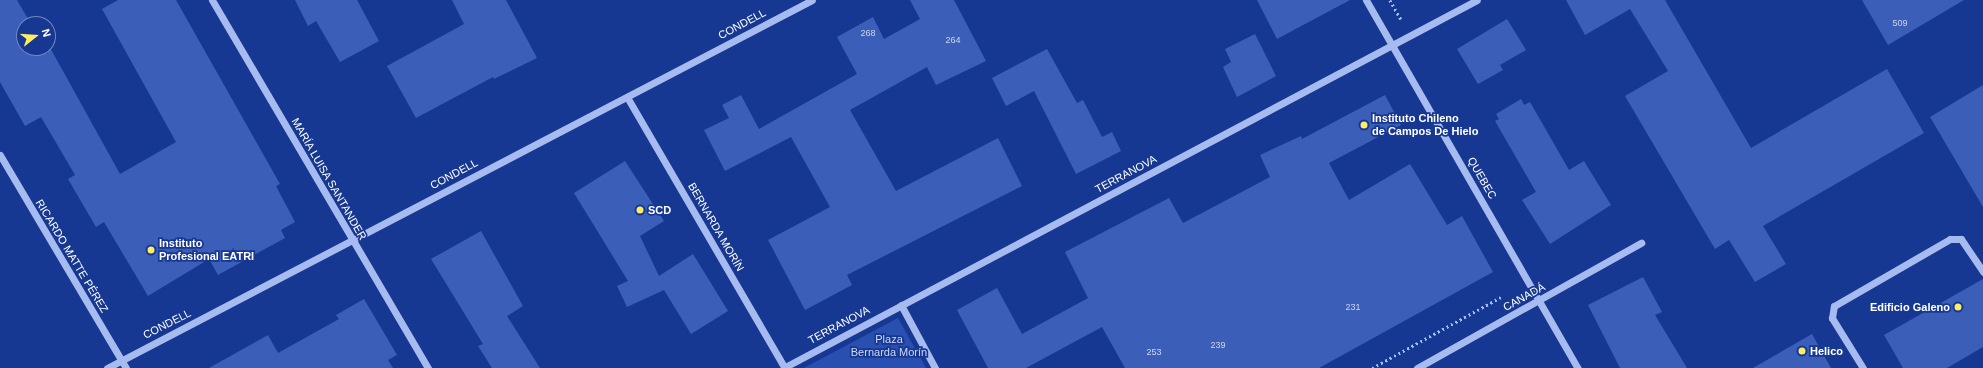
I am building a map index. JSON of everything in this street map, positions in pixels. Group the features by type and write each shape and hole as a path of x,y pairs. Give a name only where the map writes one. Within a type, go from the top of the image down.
{"street":[{"name":"MARÍA LUISA SANTANDER","path":"212,0 428,368"},
{"name":"CONDELL","path":"107,368 812,0"},
{"name":"QUEBEC","path":"1366,0 1578,368"},
{"name":"TERRANOVA","path":"785,367 1477,0"},
{"name":"BERNARDA MORÍN","path":"627,97 785,367"},
{"name":"RICARDO MATTE PÉREZ","path":"0,155 126,368"},
{"path":"1863,368 1832,318 1834,306 1950,239 1961,239 1983,272"},
{"name":"CANADÁ","path":"1417,368 1540,301 1641,243"},
{"path":"901,306 936,368"}],"path":[{"path":"1390,0 1401,19"},
{"path":"1372,368 1501,297"}],"green space":[{"name":"Plaza Bernarda Morín","path":"898,318 926,368 804,368"}],"building":[{"path":"0,0 17,0 26,16 16,16 16,56 55,56 120,174 176,142 102,9 118,0 176,0 280,184 276,186 295,222 281,230 285,238 218,275 209,259 148,296 104,222 96,227 68,179 75,175 41,117 25,126 0,82"},
{"path":"295,0 357,0 379,41 340,62 316,21 308,26"},
{"path":"452,0 506,0 537,58 494,79 493,77 416,118 387,66 464,24"},
{"path":"910,0 954,0 986,61 936,85 927,67 850,110 896,191 998,138 1022,186 847,275 852,285 805,310 768,240 830,207 791,137 725,171 704,130 729,118 722,105 741,95 759,129 857,74 837,37 873,17 884,39 920,19"},
{"path":"1257,0 1350,0 1277,39"},
{"path":"1566,0 1665,0 1751,148 1887,69 1924,133 1763,226 1786,264 1755,282 1729,240 1715,249 1625,96 1668,71 1630,9 1585,35"},
{"path":"1862,0 1964,0 1888,45"},
{"path":"1507,19 1526,50 1500,65 1503,70 1478,84 1457,49"},
{"path":"1255,34 1276,76 1237,97 1223,67 1231,62 1225,49"},
{"path":"1047,49 1077,103 1083,100 1102,137 1112,132 1121,151 1076,174 1034,91 1006,106 992,78"},
{"path":"1983,85 1983,207 1930,117"},
{"path":"1385,95 1401,125 1329,163 1349,200 1410,164 1447,225 1462,216 1493,272 1319,368 1125,368 1102,327 1026,368 988,368 957,310 997,288 1022,334 1088,298 1065,252 1169,198 1183,223 1270,177 1260,155 1301,136 1302,139"},
{"path":"1521,99 1524,105 1530,102 1569,170 1584,161 1611,205 1550,244 1522,200 1536,192 1495,121 1499,119 1496,114"},
{"path":"625,161 664,221 640,236 659,276 693,254 728,311 691,334 664,290 627,307 617,286 628,281 574,193"},
{"path":"481,231 523,306 507,316 540,368 492,368 478,346 483,344 431,259"},
{"path":"1643,277 1662,312 1655,315 1687,368 1620,368 1588,305"},
{"name":"Edificio Galeno","path":"1983,279 1983,347 1947,368 1903,368 1884,335"},
{"path":"364,299 397,355 388,360 393,368 209,368 268,335 278,353 339,319 336,315"},
{"name":"Helico","path":"1812,334 1831,368 1753,368"}],"place":[{"name":"Instituto Chileno de Campos De Hielo","path":"1364,125"},
{"name":"SCD","path":"640,210"},
{"name":"Instituto Profesional EATRI","path":"151,250"},
{"name":"Edificio Galeno","path":"1958,307"},
{"name":"Helico","path":"1802,351"}]}
